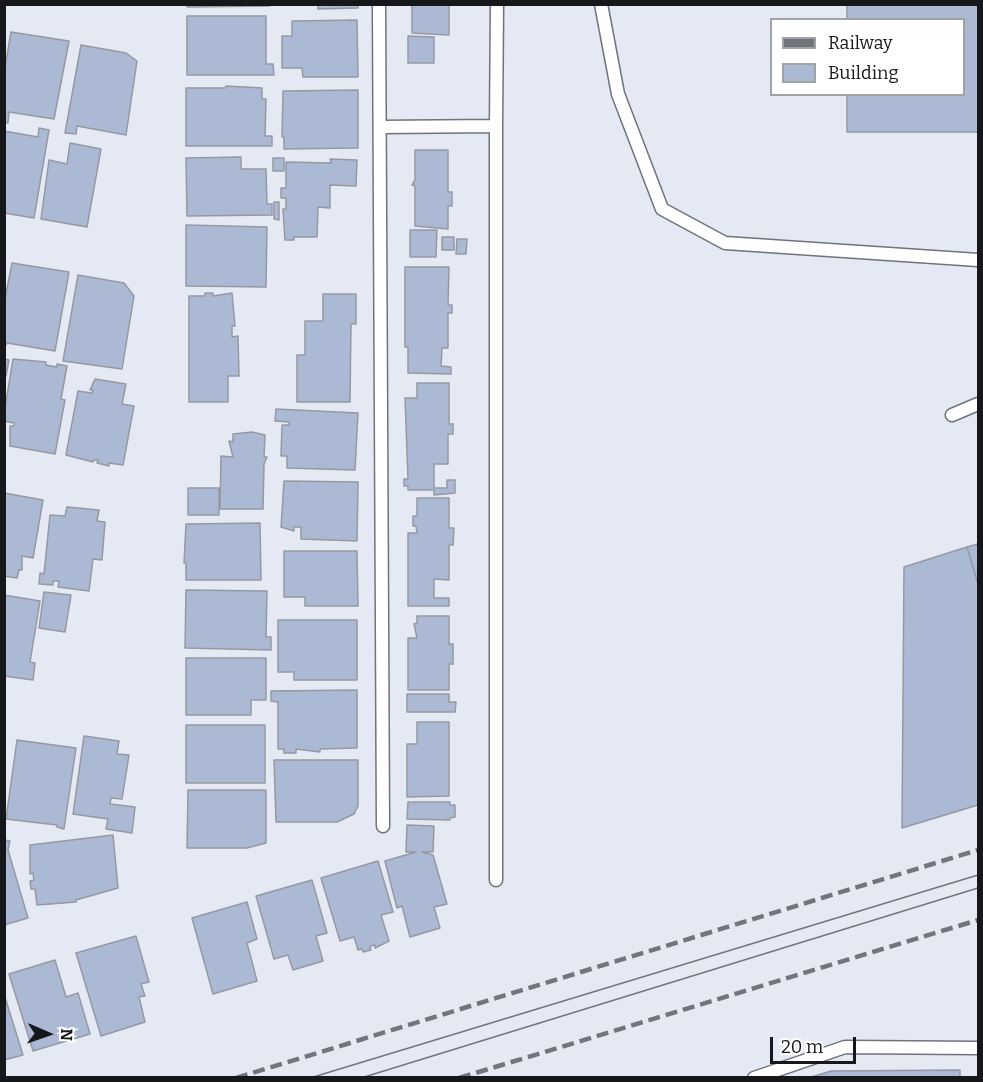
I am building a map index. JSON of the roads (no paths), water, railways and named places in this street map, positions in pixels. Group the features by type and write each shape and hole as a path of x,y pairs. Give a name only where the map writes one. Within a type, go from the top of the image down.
{"lane":[{"path":"380,4 383,826"},
{"path":"496,880 497,4"},
{"path":"601,4 618,94 662,209 725,243 978,260"},
{"path":"380,127 496,126"},
{"path":"952,415 978,404"},
{"path":"754,1077 845,1047 978,1047"}],"tram line":[{"path":"310,1078 978,875"},
{"path":"361,1078 978,888"}],"railway":[{"path":"236,1078 978,850"},
{"path":"459,1078 978,920"}]}
